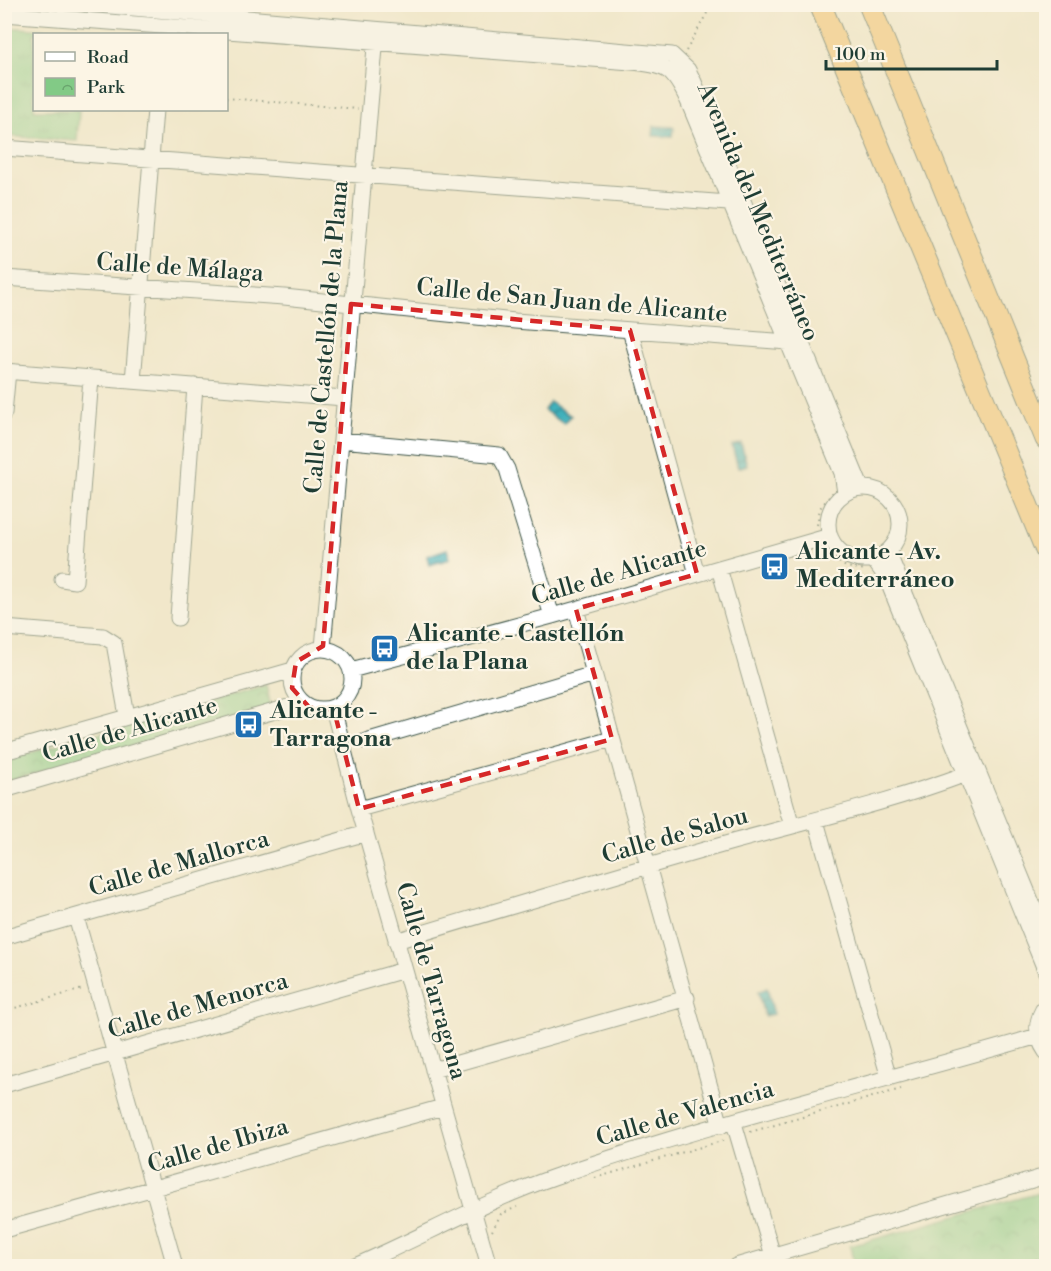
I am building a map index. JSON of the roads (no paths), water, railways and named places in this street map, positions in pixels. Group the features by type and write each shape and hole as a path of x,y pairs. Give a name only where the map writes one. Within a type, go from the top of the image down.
{"highway":[{"path":"820,4 1047,550"},
{"path":"869,4 1047,439"}],"street":[{"name":"Avenida del Mediterráneo","path":"87,4 641,63 668,68 678,78 688,101 728,203 842,473 845,493"},
{"name":"Avenida del Mediterráneo","path":"4,14 161,31 376,36 663,52 680,62 694,82 861,487"},
{"name":"Calle de Castellón de la Plana","path":"323,648 376,36"},
{"path":"133,381 155,111"},
{"path":"4,148 151,157 363,176 728,203"},
{"name":"Calle de Málaga","path":"4,278 351,304"},
{"name":"Calle de San Juan de Alicante","path":"351,304 788,342"},
{"path":"630,330 697,574"},
{"path":"4,413 6,371 344,398"},
{"path":"62,579 75,581 91,378"},
{"path":"178,618 195,386"},
{"path":"341,440 499,455 507,470 552,616"},
{"path":"861,487 883,492 898,509 900,532 888,552 873,559 860,560 847,556 837,547 830,536 828,524 830,512 845,493 861,487"},
{"name":"Calle de Alicante","path":"351,670 552,616 830,536"},
{"path":"888,552 1047,937"},
{"path":"873,559 886,577 1047,972"},
{"path":"719,568 792,826"},
{"path":"576,609 647,866 687,998 773,1256"},
{"path":"4,628 103,636 114,643 127,716"},
{"path":"323,648 340,655 351,670 352,679 347,696 333,708 317,710 302,703 292,688 293,669 308,652 323,648"},
{"name":"Calle de Alicante","path":"4,752 293,669"},
{"path":"366,741 594,674"},
{"name":"Calle de Alicante","path":"4,790 302,703"},
{"name":"Calle de Tarragona","path":"333,708 404,970 489,1266"},
{"path":"359,809 612,740"},
{"name":"Calle de Salou","path":"396,941 647,866 940,785 966,774"},
{"path":"816,821 889,1078"},
{"name":"Calle de Mallorca","path":"4,937 366,833"},
{"path":"76,917 176,1266"},
{"name":"Calle de Menorca","path":"4,1085 404,970"},
{"path":"433,1070 687,998"},
{"path":"1047,1005 1040,1014 1038,1036 1047,1052"},
{"name":"Calle de Valencia","path":"355,1266 472,1210 553,1178 732,1128 889,1078 1038,1036"},
{"name":"Calle de Ibiza","path":"4,1230 443,1107"},
{"path":"736,1266 1047,1176"}],"water":[{"path":"654,126 674,127 673,137 653,136"},
{"path":"550,402 571,416 564,424 544,410"},
{"path":"741,443 747,465 738,468 732,446"},
{"path":"447,549 450,559 429,565 427,556"},
{"path":"767,988 774,1014 764,1016 758,992"}],"place":[{"name":"Alicante - Av. Mediterráneo","path":"775,566"},
{"name":"Alicante - Castellón de la Plana","path":"385,648"},
{"name":"Alicante - Tarragona","path":"249,725"}]}
